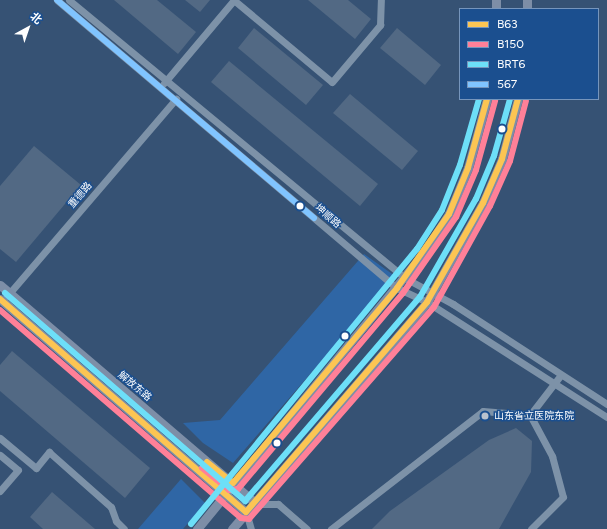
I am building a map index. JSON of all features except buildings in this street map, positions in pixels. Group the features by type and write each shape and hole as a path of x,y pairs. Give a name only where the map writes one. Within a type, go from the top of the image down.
{"main road":[{"path":"198,529 233,483 405,278 449,214 468,168 487,100"},
{"path":"232,529 246,512 256,504 427,302 461,247 486,196 502,158 518,100"},
{"name":"解放东路","path":"0,285 256,504"},
{"name":"解放东路","path":"1,301 227,492 246,512"}],"street":[{"name":"坤顺路","path":"56,0 176,99 397,288 427,302 553,386 607,417"},
{"name":"坤顺路","path":"69,0 405,278 433,291 560,376 607,404"},
{"path":"161,87 234,0 332,82 380,24 381,0"},
{"name":"重德路","path":"1,301 10,293 176,99"},
{"path":"530,415 560,376"},
{"path":"331,529 483,411 530,415"},
{"path":"530,415 552,456 563,497 531,529"},
{"path":"0,438 36,468 49,452 111,507 116,521 124,529"},
{"path":"0,454 18,470 0,491"},
{"path":"256,504 278,504 307,529"},
{"path":"246,512 251,529"}],"shaded area":[{"path":"364,254 395,276 233,463 203,443 183,423 220,420"},
{"path":"181,479 205,503 183,529 138,529"}],"transit line":[{"name":"567","path":"57,0 314,218"},
{"name":"BRT6","path":"191,524 417,249 442,210 460,165 479,100"},
{"name":"B63","path":"207,462 233,483 397,288 449,214 468,168 487,100"},
{"name":"BRT6","path":"5,293 245,501 420,297 476,199 494,156 510,100"},
{"name":"B63","path":"0,299 246,512 427,302 483,203 502,159 518,100"},
{"name":"B150","path":"202,468 229,490 238,489 403,293 456,217 476,170 495,101"},
{"name":"B150","path":"0,310 241,518 249,519 434,307 490,206 510,161 526,101"}],"place":[{"name":"山东省立医院东院","path":"485,416"}]}
